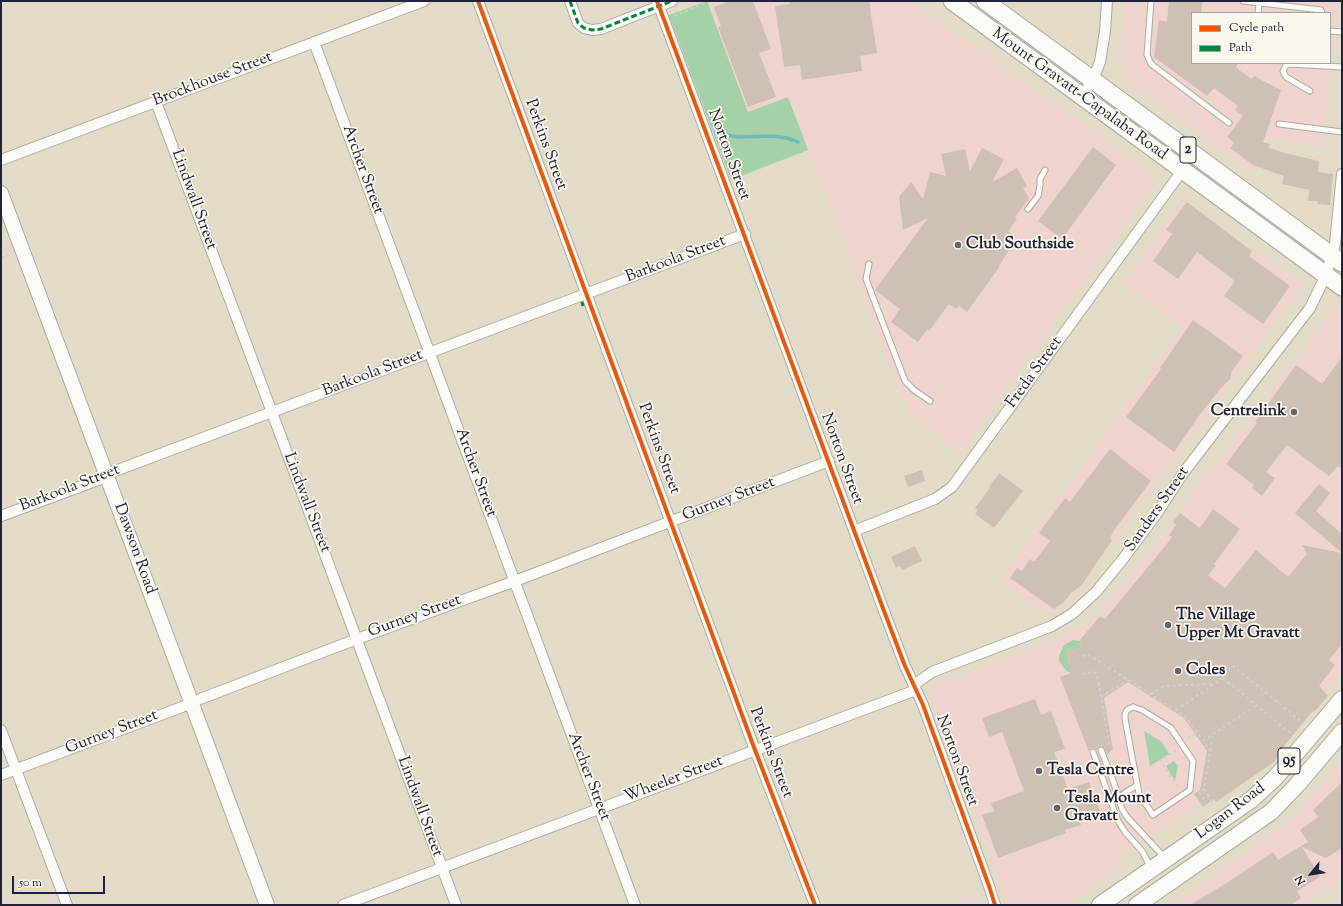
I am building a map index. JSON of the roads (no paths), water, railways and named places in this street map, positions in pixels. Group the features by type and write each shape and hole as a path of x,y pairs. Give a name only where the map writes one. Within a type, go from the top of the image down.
{"highway":[{"name":"Mount Gravatt-Capalaba Road","path":"952,1 1342,288"},
{"name":"Mount Gravatt-Capalaba Road","path":"985,1 1337,260"}],"main road":[{"name":"Dawson Road","path":"1,193 267,905"},
{"name":"Logan Road","path":"1100,905 1239,809 1262,790 1279,774 1342,699"},
{"name":"Logan Road","path":"1137,905 1271,812 1297,785 1342,732"}],"street":[{"name":"Brockhouse Street","path":"1,160 424,1"},
{"name":"Perkins Street","path":"478,1 672,522 755,750 814,905"},
{"path":"570,1 578,22 584,28 592,30 601,29 658,3 672,1"},
{"path":"1082,97 1093,79 1100,62 1107,1"},
{"name":"Norton Street","path":"658,3 854,531 905,666 923,705 974,843 995,905"},
{"name":"Archer Street","path":"314,42 635,905"},
{"name":"Lindwall Street","path":"156,102 456,905"},
{"name":"Freda Street","path":"854,531 935,499 952,487 1182,171"},
{"name":"Sanders Street","path":"915,687 932,672 1042,631 1063,620 1090,599 1124,559 1155,516 1178,480 1310,308 1326,275 1337,260 1336,239 1342,174"},
{"name":"Barkoola Street","path":"1,516 107,476 115,471 744,234"},
{"name":"Gurney Street","path":"1,775 357,639 672,522 829,461"},
{"name":"Wheeler Street","path":"343,905 755,750 915,687"},
{"path":"1,730 66,905"}],"lane":[{"path":"1151,1 1147,55 1151,64 1229,123"},
{"path":"1243,1 1321,10 1322,12"},
{"path":"1258,3 1258,12"},
{"path":"1331,31 1342,32"},
{"path":"1310,91 1286,77 1284,71 1286,65 1342,67"},
{"path":"1278,124 1342,132"},
{"path":"1028,209 1038,196 1040,179 1045,170"},
{"path":"869,264 866,278 905,381 914,390 930,401"},
{"path":"1133,707 1142,710 1171,728 1191,756 1193,765 1190,790 1153,815 1138,794 1137,785 1125,719 1127,710 1133,707"},
{"path":"1101,750 1122,809 1130,821 1146,836 1166,859"},
{"path":"1093,752 1118,821 1125,832 1142,850 1151,869"},
{"path":"1110,802 1137,785"}],"waterway":[{"path":"722,134 737,137 772,136 787,138 798,142"}],"place":[{"name":"Club Southside","path":"958,245"},
{"name":"Centrelink","path":"1294,412"},
{"name":"The Village Upper Mt Gravatt","path":"1168,625"},
{"name":"Coles","path":"1178,671"},
{"name":"Tesla Centre","path":"1039,771"},
{"name":"Tesla Mount Gravatt","path":"1057,808"}]}
